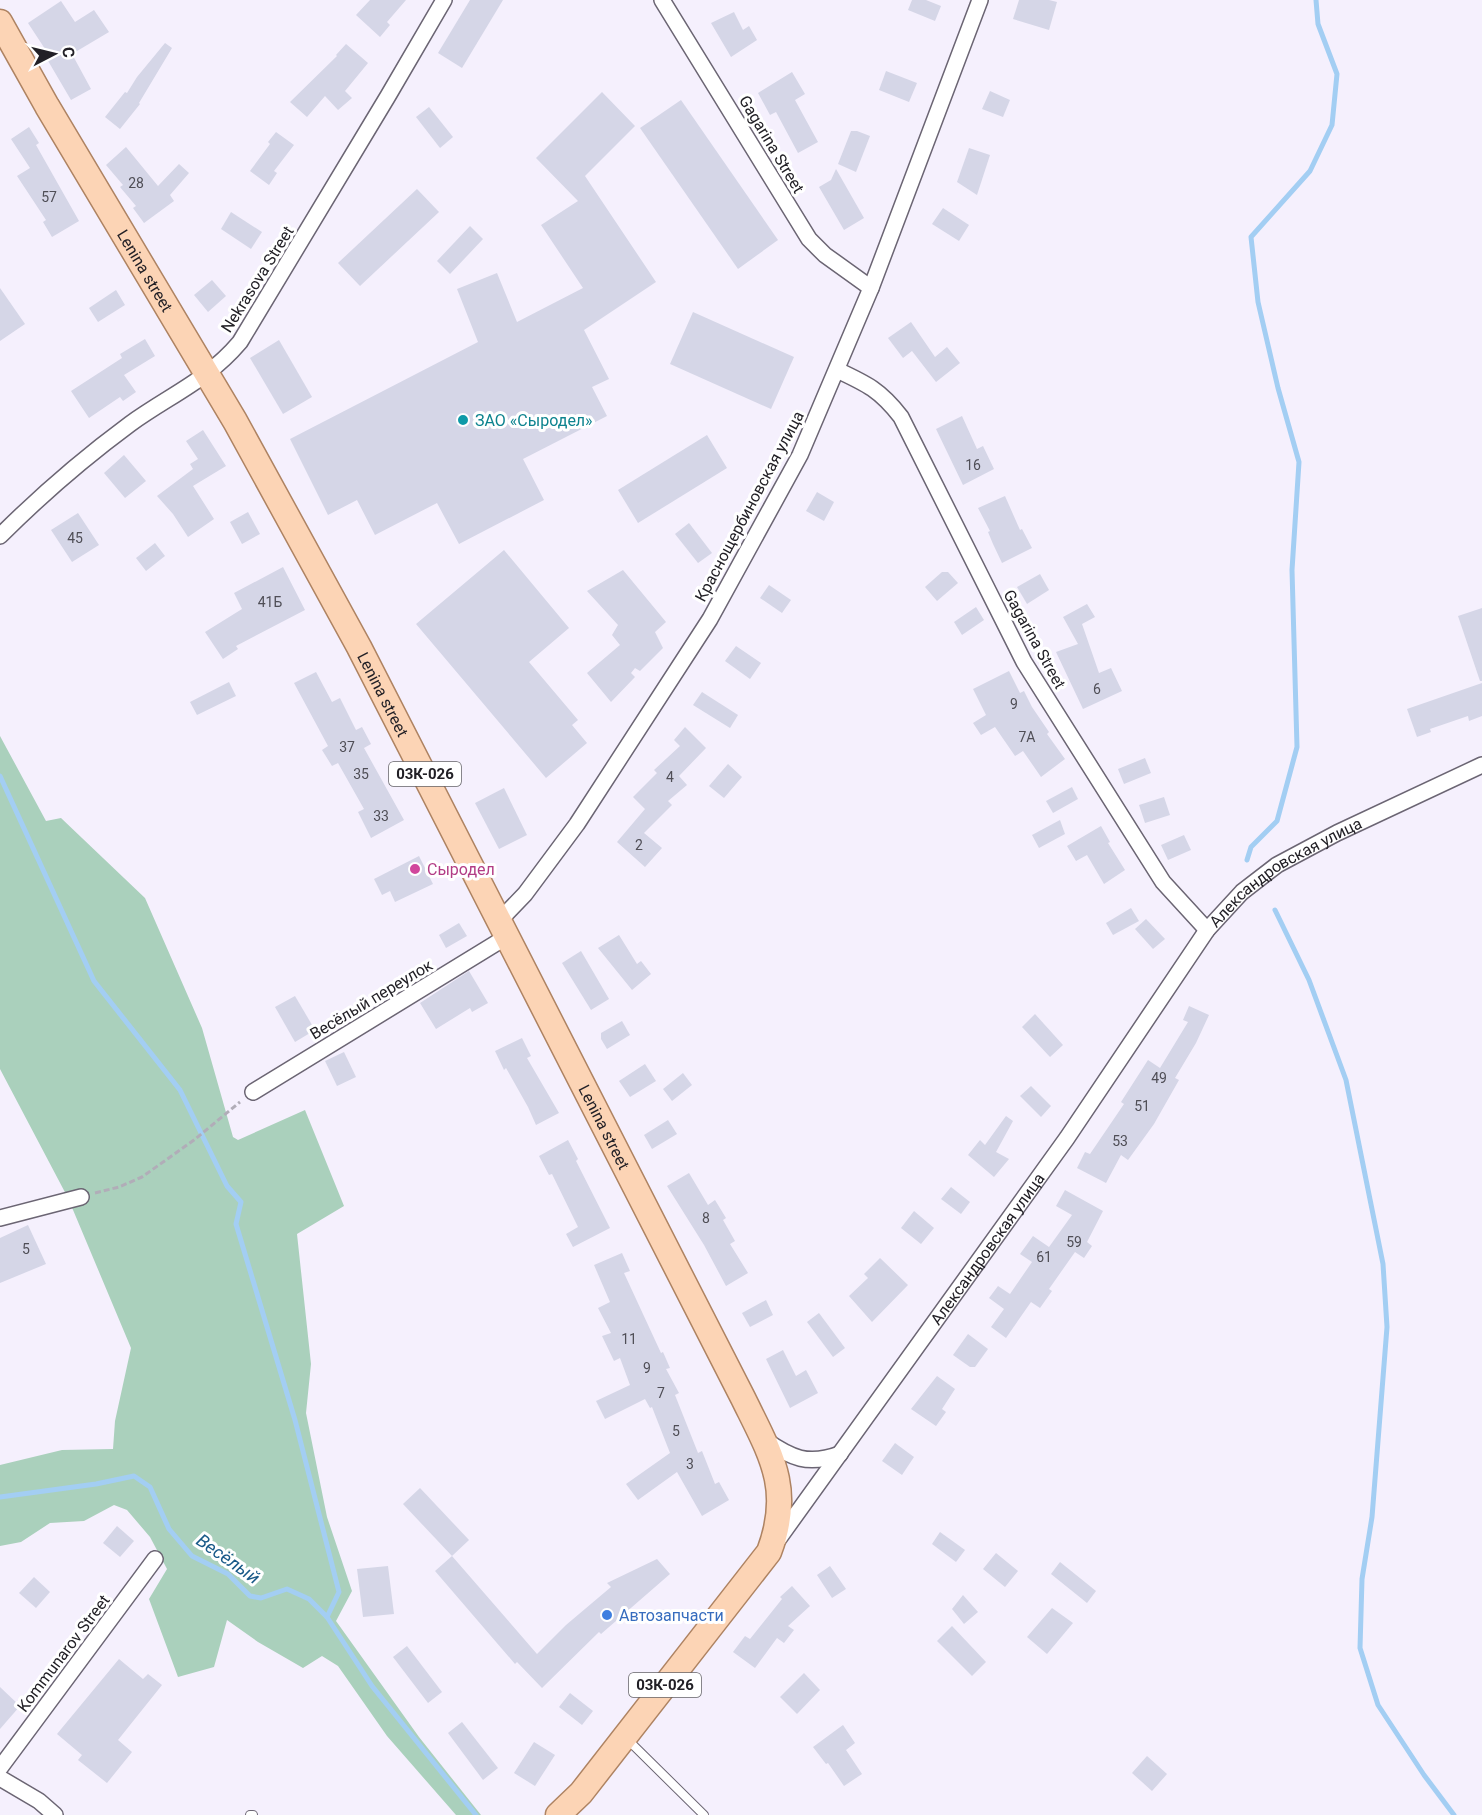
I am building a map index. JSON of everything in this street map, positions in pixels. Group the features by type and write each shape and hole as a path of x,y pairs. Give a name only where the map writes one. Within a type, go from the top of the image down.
{"main road":[{"name":"Lenina street","path":"0,22 47,106 256,459 359,647 762,1438 777,1477 780,1497 777,1531 769,1552"},
{"name":"Александровская улица","path":"558,1815 580,1793 769,1552"}],"street":[{"name":"Nekrasova Street","path":"0,536 28,507 130,424 222,363 249,331 444,0"},
{"name":"Gagarina Street","path":"662,0 809,239 825,255 871,288"},
{"name":"Краснощербиновская улица","path":"504,928 525,894 577,824 710,619 800,455 871,288 980,0"},
{"name":"Gagarina Street","path":"837,370 874,388 887,399 901,417 1024,662 1163,882 1207,930"},
{"name":"Александровская улица","path":"769,1552 1067,1137 1207,930 1242,892 1277,865 1337,832 1482,765"},
{"name":"Весёлый переулок","path":"253,1092 504,928"},
{"path":"0,1218 81,1197"},
{"path":"762,1438 792,1457 807,1461 830,1458 840,1454"},
{"name":"Kommunarov Street","path":"0,1768 155,1559"},
{"path":"0,1778 39,1801 55,1815"}],"lane":[{"path":"625,1736 704,1815"}],"path":[{"path":"81,1197 119,1187 142,1177 194,1140 253,1092"}],"green space":[{"path":"0,736 46,821 61,818 145,898 202,1028 233,1137 238,1140 305,1110 344,1206 297,1234 311,1364 306,1413 327,1517 352,1591 336,1621 419,1737 481,1815 456,1815 387,1736 338,1666 322,1656 303,1668 258,1642 227,1620 214,1667 178,1677 149,1599 167,1569 150,1537 127,1510 114,1505 84,1521 50,1523 21,1542 0,1546 0,1465 62,1450 113,1449 115,1421 131,1348 68,1198 0,1069"}],"building":[{"path":"370,0 406,0 387,22 390,25 380,37 356,15"},
{"path":"470,0 503,0 462,68 438,53"},
{"path":"912,0 926,0 941,6 935,21 908,10"},
{"path":"1019,0 1057,2 1049,30 1013,19"},
{"path":"61,1 75,22 94,10 109,32 72,54 91,89 71,100 44,54 47,52 28,23"},
{"path":"734,12 743,30 749,26 757,40 731,57 711,23"},
{"path":"165,43 172,48 140,104 120,129 105,117 125,92 127,93"},
{"path":"346,44 368,63 345,91 352,98 338,110 325,96 307,117 290,102 337,56"},
{"path":"886,71 917,83 909,102 879,90"},
{"path":"792,72 805,94 795,100 818,142 798,153 776,112 770,115 758,93"},
{"path":"990,91 1010,100 1003,117 982,109"},
{"name":"ЗАО «Сыродел»","path":"602,92 635,126 585,176 656,282 584,330 609,379 592,387 607,416 523,459 544,500 459,544 437,503 375,535 357,500 328,515 290,439 478,342 457,289 497,273 517,322 583,288 541,225 578,201 536,158"},
{"path":"681,100 778,240 738,269 640,128"},
{"path":"429,107 453,137 440,148 416,117"},
{"path":"29,127 39,143 36,145 79,221 52,237 43,222 46,220 17,176 30,168 11,139"},
{"path":"851,131 870,136 856,172 838,164"},
{"path":"276,132 294,145 274,171 277,173 269,185 250,171"},
{"path":"126,147 158,186 179,164 189,173 170,195 174,201 144,223 133,208 136,206 120,187 123,185 106,165"},
{"path":"969,148 990,155 977,195 957,182"},
{"path":"836,169 864,218 844,230 819,187 831,180"},
{"path":"417,189 439,212 360,286 338,263"},
{"path":"943,208 969,225 959,241 932,224"},
{"path":"231,212 262,232 251,249 221,229"},
{"path":"470,226 483,239 450,274 437,261"},
{"path":"212,280 226,296 208,312 194,295"},
{"path":"0,288 25,324 0,341"},
{"path":"116,290 125,305 98,322 89,308"},
{"path":"693,312 794,357 771,409 670,364"},
{"path":"911,322 935,357 947,347 960,363 936,382 912,351 903,358 888,338"},
{"path":"145,339 155,356 124,375 136,392 123,401 120,397 89,418 71,391 122,358 120,354"},
{"path":"279,340 312,397 283,414 250,358"},
{"path":"962,416 977,449 983,446 994,469 963,485 936,429"},
{"path":"203,430 226,466 193,486 214,519 188,537 173,514 157,496 193,469 190,464 198,459 186,441"},
{"path":"707,435 727,468 638,523 618,490"},
{"path":"124,455 146,481 125,498 104,473"},
{"path":"817,492 834,502 824,521 806,511"},
{"path":"1005,496 1020,530 1022,529 1032,548 1002,563 978,508"},
{"path":"248,512 260,534 242,544 230,522"},
{"path":"78,513 99,545 72,562 51,530"},
{"path":"689,523 712,553 698,563 675,534"},
{"path":"155,543 165,556 146,571 136,558"},
{"path":"504,550 569,628 529,662 578,720 572,725 587,743 546,778 416,624"},
{"path":"283,567 305,610 236,646 238,649 223,659 205,632 242,609 234,593"},
{"path":"623,570 666,622 655,632 663,648 640,671 635,668 631,673 635,677 611,702 587,673 620,645 612,635 618,625 587,591"},
{"path":"942,572 948,572 958,583 937,601 925,587"},
{"path":"1040,574 1049,590 1027,604 1017,587"},
{"path":"769,585 791,600 782,613 760,598"},
{"path":"1087,604 1095,617 1082,624 1099,673 1111,668 1122,691 1083,709 1056,652 1078,644 1063,617"},
{"path":"976,607 984,620 962,635 954,622"},
{"path":"1482,608 1482,681 1480,681 1458,616"},
{"path":"736,646 761,663 750,679 725,661"},
{"path":"1009,671 1020,693 1024,691 1049,732 1047,734 1065,759 1041,777 1023,751 1015,756 995,727 981,735 973,723 986,715 973,689"},
{"path":"316,672 332,702 340,698 356,730 362,727 371,744 364,748 404,820 371,838 358,812 364,809 338,763 332,766 322,750 328,746 294,683"},
{"path":"229,682 236,696 197,715 190,702"},
{"path":"1482,683 1482,716 1469,721 1468,716 1430,729 1431,732 1417,737 1407,709"},
{"path":"702,692 738,715 730,728 693,705"},
{"path":"685,727 706,748 679,776 687,785 668,801 672,805 644,833 662,848 645,867 617,842 645,809 633,797 657,773 654,770 680,746 674,740"},
{"path":"1145,758 1151,773 1124,784 1118,769"},
{"path":"728,764 742,777 724,798 709,786"},
{"path":"1072,787 1078,799 1053,813 1046,801"},
{"path":"504,788 527,835 499,849 475,803"},
{"path":"1164,797 1170,815 1145,823 1139,805"},
{"path":"1060,820 1065,834 1039,848 1032,835"},
{"path":"1101,826 1110,842 1108,843 1125,870 1104,884 1087,855 1076,861 1067,846"},
{"path":"1184,835 1191,850 1168,860 1161,845"},
{"path":"419,856 433,884 395,902 390,891 382,895 374,879"},
{"path":"1131,908 1139,921 1113,935 1106,923"},
{"path":"1146,919 1165,939 1153,949 1135,929"},
{"path":"459,923 467,936 446,948 439,935"},
{"path":"619,935 637,964 641,961 651,974 632,990 598,948"},
{"path":"581,951 609,999 591,1010 562,963"},
{"path":"469,971 488,1003 472,1012 470,1008 436,1029 420,1003"},
{"path":"295,996 315,1030 295,1042 275,1007"},
{"path":"1189,1006 1209,1015 1196,1043 1175,1078 1179,1080 1154,1124 1128,1160 1121,1155 1106,1183 1077,1168 1085,1152 1090,1154 1124,1104 1121,1102 1148,1060 1160,1068 1188,1022 1183,1020"},
{"path":"1035,1014 1063,1045 1050,1057 1022,1027"},
{"path":"622,1021 630,1035 607,1049 601,1039 601,1033"},
{"path":"522,1038 531,1056 527,1058 559,1113 536,1125 495,1051"},
{"path":"344,1052 356,1077 337,1086 325,1061"},
{"path":"645,1064 656,1081 630,1097 619,1081"},
{"path":"683,1073 692,1085 672,1101 663,1089"},
{"path":"1031,1086 1051,1106 1041,1117 1020,1096"},
{"path":"1006,1116 1013,1121 996,1152 1009,1159 994,1177 968,1155 980,1140 985,1145"},
{"path":"668,1120 677,1134 652,1149 644,1135"},
{"path":"568,1140 578,1159 576,1161 610,1228 573,1247 566,1234 578,1227 552,1174 549,1175 539,1156"},
{"path":"689,1173 708,1205 715,1200 726,1218 723,1220 735,1241 730,1244 748,1273 726,1286 704,1245 667,1186"},
{"path":"951,1187 970,1202 961,1214 941,1199"},
{"path":"1065,1190 1103,1211 1087,1242 1092,1246 1084,1258 1075,1252 1049,1289 1052,1291 1040,1308 1031,1302 1006,1338 991,1327 1004,1309 989,1298 998,1286 1010,1294 1032,1262 1020,1254 1033,1236 1049,1247 1072,1215 1056,1206"},
{"path":"914,1211 934,1228 921,1244 901,1228"},
{"path":"28,1225 46,1264 0,1283 0,1238"},
{"path":"622,1253 630,1271 624,1273 670,1368 666,1369 679,1393 675,1395 698,1453 702,1451 715,1484 719,1482 729,1500 702,1516 677,1472 638,1500 626,1484 670,1453 652,1407 650,1408 645,1399 605,1419 596,1401 630,1385 620,1358 614,1361 602,1336 611,1333 598,1308 610,1302 594,1265"},
{"path":"880,1258 908,1285 872,1322 849,1296 868,1278 864,1274"},
{"path":"766,1300 773,1315 750,1327 742,1313"},
{"path":"819,1313 845,1348 833,1357 807,1322"},
{"path":"968,1334 988,1349 975,1367 970,1367 953,1355"},
{"path":"783,1350 796,1376 806,1370 818,1393 790,1408 766,1359"},
{"path":"937,1376 955,1389 942,1409 946,1412 936,1426 911,1409"},
{"path":"895,1443 914,1457 902,1475 882,1461"},
{"path":"420,1488 469,1540 452,1556 403,1504"},
{"path":"117,1526 134,1541 120,1557 103,1543"},
{"path":"940,1532 965,1550 956,1562 932,1544"},
{"path":"996,1553 1018,1571 1005,1587 983,1569"},
{"path":"452,1556 537,1654 566,1625 611,1587 607,1583 657,1559 670,1574 601,1634 599,1632 542,1688 517,1662 515,1664 435,1571"},
{"path":"1060,1562 1096,1591 1087,1603 1051,1574"},
{"path":"388,1566 394,1614 363,1617 357,1569"},
{"path":"830,1566 846,1589 832,1598 817,1575"},
{"path":"34,1577 50,1592 36,1608 19,1593"},
{"path":"792,1586 810,1606 788,1626 794,1630 784,1643 777,1638 755,1668 733,1652 745,1636 750,1639 782,1599 780,1597"},
{"path":"963,1595 978,1612 964,1624 952,1609"},
{"path":"1052,1608 1073,1623 1047,1654 1027,1637"},
{"path":"952,1626 986,1662 972,1676 937,1641"},
{"path":"407,1646 442,1692 428,1703 393,1657"},
{"path":"119,1659 143,1679 148,1674 162,1685 118,1740 132,1752 107,1783 78,1760 82,1755 57,1734"},
{"path":"804,1673 820,1690 797,1714 780,1697"},
{"path":"0,1687 20,1706 0,1729"},
{"path":"570,1693 593,1711 582,1725 559,1707"},
{"path":"462,1722 498,1768 483,1780 448,1733"},
{"path":"843,1725 855,1743 846,1750 862,1774 844,1786 813,1747"},
{"path":"534,1742 555,1755 535,1786 514,1773"},
{"path":"1147,1756 1167,1774 1152,1791 1132,1773"}],"waterway":[{"path":"1247,860 1251,847 1277,821 1297,747 1292,570 1299,462 1278,388 1258,302 1251,237 1310,171 1332,125 1337,74 1318,24 1316,0"},
{"path":"0,776 94,981 180,1090 227,1186 241,1202 236,1224 295,1420 339,1592 327,1617"},
{"path":"1275,910 1309,980 1346,1080 1383,1264 1387,1327 1372,1517 1362,1579 1360,1648 1378,1705 1424,1775 1454,1815"},
{"name":"Весёлый","path":"0,1497 96,1484 134,1476 150,1487 169,1529 192,1556 228,1574 250,1596 261,1598 287,1589 309,1599 327,1617 372,1686 476,1815"}],"place":[{"name":"ЗАО «Сыродел»","path":"463,420"},
{"name":"Сыродел","path":"415,869"},
{"name":"Автозапчасти","path":"607,1615"}]}
